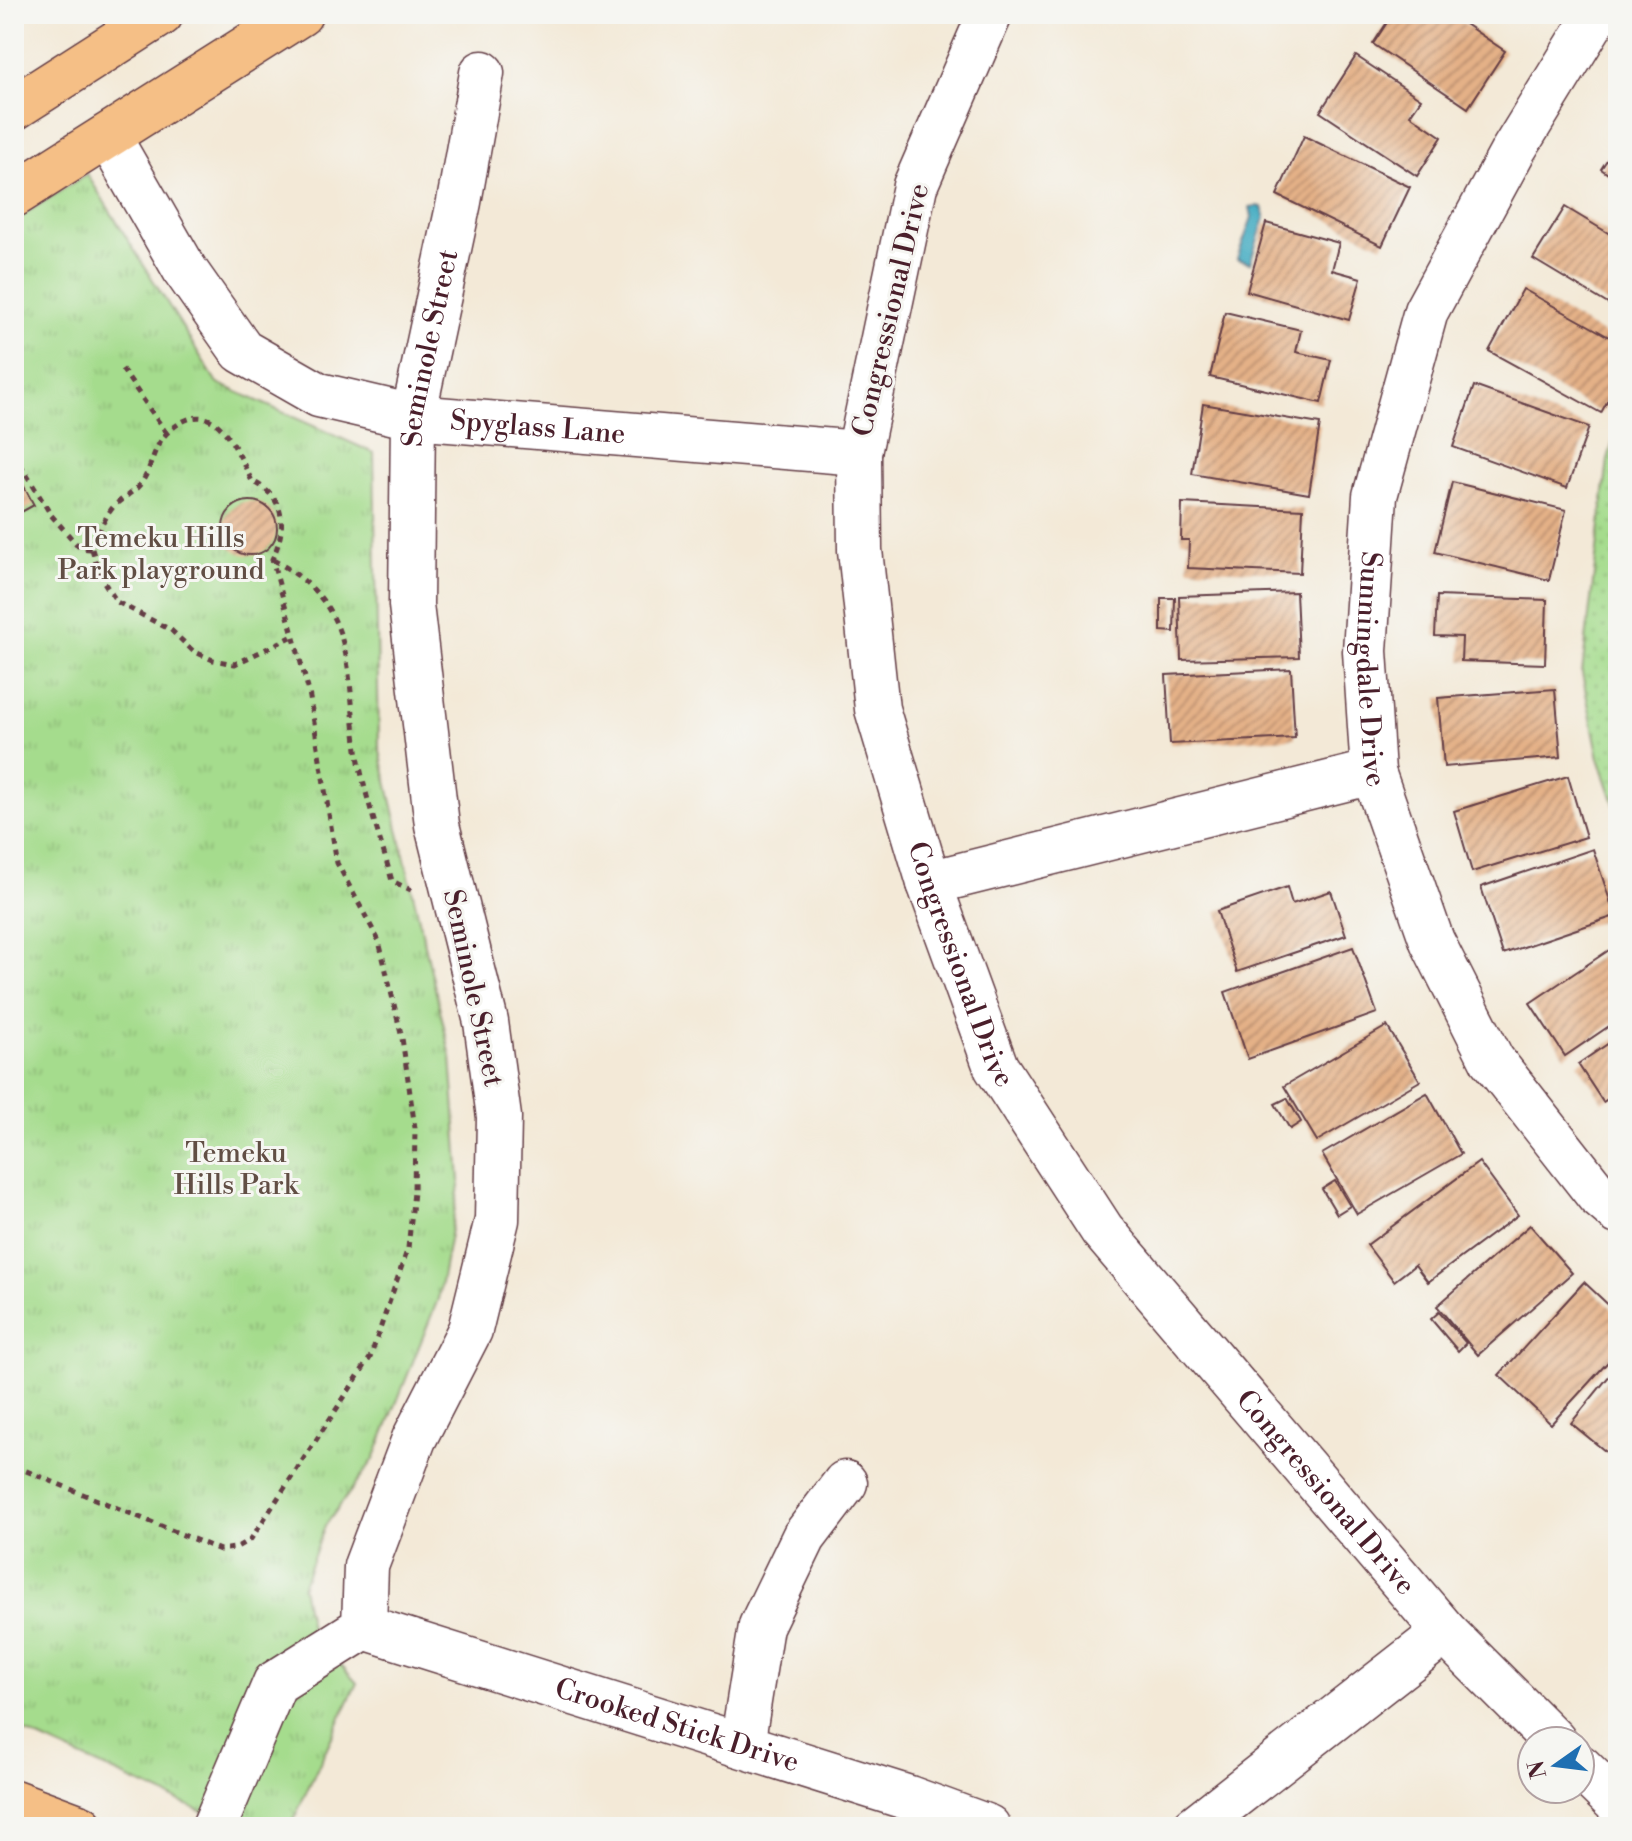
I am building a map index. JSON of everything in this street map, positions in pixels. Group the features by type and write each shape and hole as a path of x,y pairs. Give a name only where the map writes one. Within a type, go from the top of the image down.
{"main road":[{"path":"14,108 161,14"},
{"path":"14,195 300,14"},
{"path":"14,1802 81,1827"}],"street":[{"name":"Congressional Drive","path":"990,14 915,186 859,453 860,550 877,709 929,883 996,1067 1102,1230 1445,1632 1538,1725"},
{"name":"Sunningdale Drive","path":"1597,14 1514,149 1426,311 1375,496 1365,651 1373,772 1432,941 1492,1060 1598,1195 1618,1212"},
{"name":"Seminole Street","path":"364,1627 366,1566 414,1439 470,1330 497,1220 499,1117 486,1022 437,825 411,605 413,417 459,202 482,73"},
{"name":"Spyglass Lane","path":"108,136 185,270 242,351 319,395 413,417 859,453"},
{"path":"929,883 1373,772"},
{"path":"742,1745 761,1626 804,1537 845,1483"},
{"path":"214,1827 275,1683 364,1627"},
{"name":"Crooked Stick Drive","path":"364,1627 742,1745 988,1827"},
{"path":"1195,1827 1445,1632"},
{"path":"1596,1783 1618,1804"}],"path":[{"path":"122,369 167,434"},
{"path":"14,1466 220,1550 235,1548 251,1539 265,1522 370,1358 408,1248 415,1128 402,1038 379,941 337,863 309,692 291,637 272,559 283,537 276,500 266,488 252,481 238,446 226,430 199,420 185,422 167,434 150,460 142,483 102,522 92,549 100,576 117,602 171,630 193,651 213,660 235,664 291,637"},
{"path":"14,454 64,532 80,548 92,549"},
{"path":"272,559 295,571 323,596 346,647 358,758 392,881 415,891"}],"green space":[{"name":"Temeku Hills Park","path":"87,174 217,383 374,453 379,747 451,1057 460,1181 438,1299 374,1459 325,1526 302,1587 311,1633 357,1683 290,1827 236,1827 14,1727 14,221"},
{"path":"1618,424 1618,815 1599,758 1582,673 1608,460"}],"water":[{"path":"1250,207 1262,207 1265,218 1250,263 1237,259 1252,217"}],"building":[{"path":"1378,14 1450,14 1505,51 1468,108 1373,44 1388,21"},
{"path":"1356,56 1421,99 1410,115 1442,137 1417,176 1320,112"},
{"path":"1304,136 1410,187 1382,246 1277,195"},
{"path":"1618,143 1618,181 1601,169"},
{"path":"1565,207 1618,239 1618,310 1533,259"},
{"path":"1266,223 1339,243 1332,270 1361,278 1349,320 1247,291"},
{"path":"1523,289 1618,342 1618,358 1609,373 1618,381 1601,413 1489,351"},
{"path":"1225,312 1301,330 1296,352 1331,360 1321,403 1210,377"},
{"path":"1474,386 1589,427 1567,488 1453,447"},
{"path":"1203,404 1320,424 1309,494 1192,474"},
{"path":"14,468 34,505 14,516"},
{"path":"1452,482 1566,510 1549,580 1435,552"},
{"path":"250,501 269,509 277,528 269,547 250,555 231,547 223,528 231,509"},
{"path":"1182,503 1303,509 1300,573 1188,568 1189,540 1181,540"},
{"path":"1296,592 1299,657 1181,660 1179,596"},
{"path":"1437,596 1547,600 1545,664 1461,661 1462,637 1435,636"},
{"path":"1161,598 1175,598 1174,632 1161,631"},
{"path":"1291,669 1295,738 1170,744 1166,675"},
{"path":"1555,689 1561,757 1444,767 1438,698"},
{"path":"1568,776 1586,837 1472,872 1454,811"},
{"path":"1593,849 1615,916 1503,954 1481,887"},
{"path":"1287,887 1292,904 1331,891 1346,935 1237,972 1217,911"},
{"path":"1618,944 1618,1020 1565,1056 1530,1003"},
{"path":"1353,947 1377,1013 1248,1059 1225,992"},
{"path":"1387,1026 1420,1081 1317,1141 1284,1086"},
{"path":"1618,1037 1618,1092 1603,1102 1578,1064"},
{"path":"1427,1093 1461,1154 1357,1214 1322,1154"},
{"path":"1287,1098 1301,1122 1290,1129 1275,1104"},
{"path":"1479,1162 1518,1215 1428,1282 1415,1265 1394,1281 1367,1245"},
{"path":"1335,1181 1350,1206 1337,1214 1322,1189"},
{"path":"1530,1225 1572,1273 1478,1355 1437,1306"},
{"path":"1584,1282 1618,1314 1618,1351 1551,1424 1499,1375"},
{"path":"1439,1312 1466,1343 1458,1351 1431,1319"},
{"path":"1618,1365 1618,1459 1617,1461 1571,1423"}],"park label":[{"name":"Temeku Hills Park playground","path":"161,554"}]}
